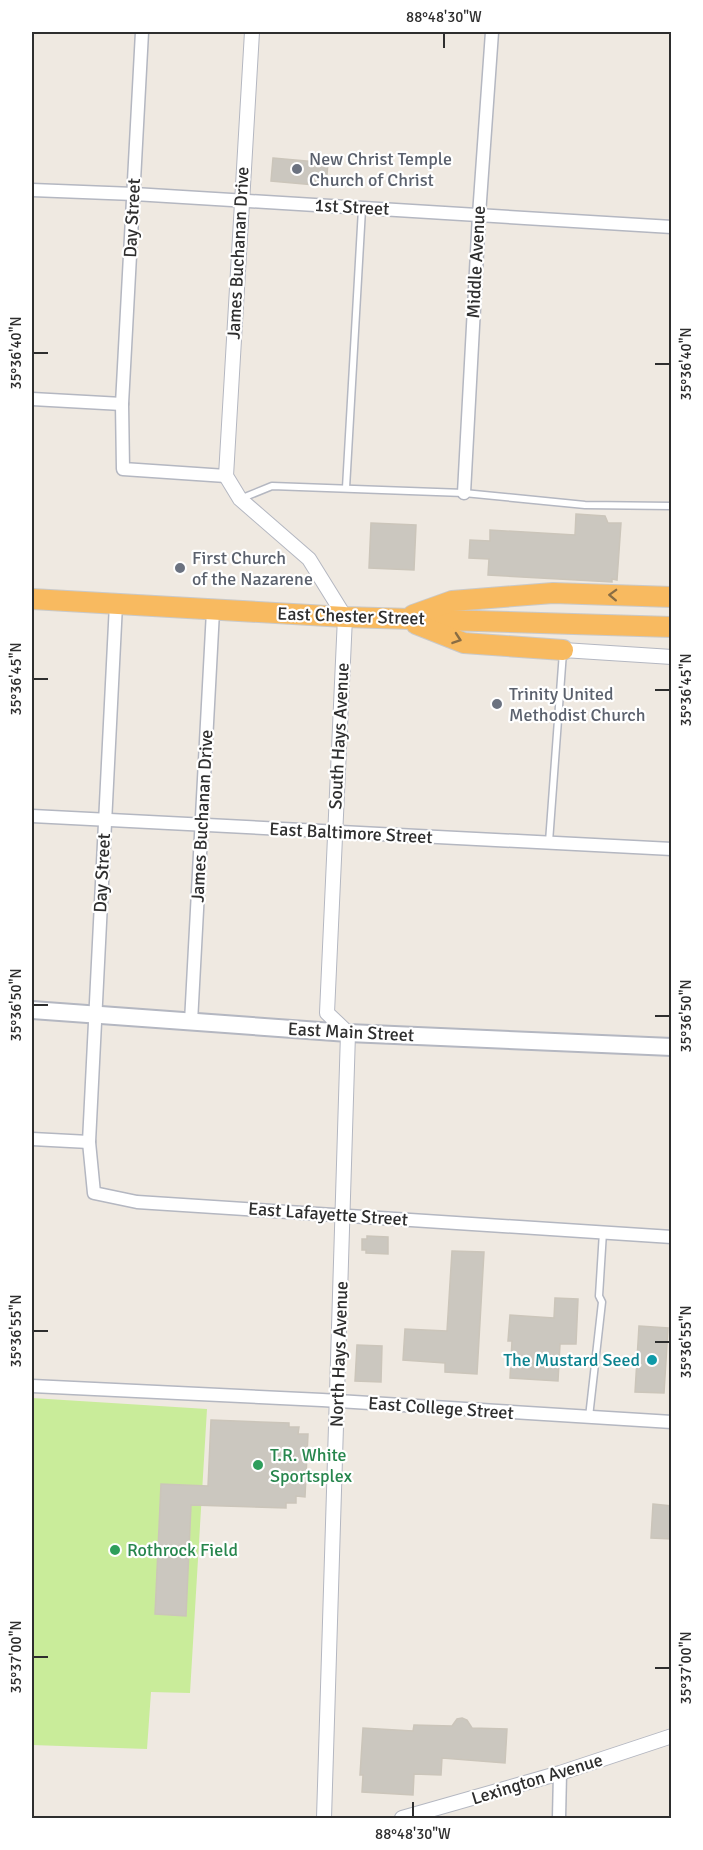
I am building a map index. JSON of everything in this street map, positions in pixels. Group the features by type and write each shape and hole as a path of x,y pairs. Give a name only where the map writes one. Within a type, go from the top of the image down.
{"highway":[{"path":"402,618 452,601 542,594 672,597"},
{"name":"East Chester Street","path":"32,599 345,617 669,627"},
{"path":"402,618 464,643 563,650"}],"main road":[{"name":"East Main Street","path":"32,1010 348,1033 672,1047"}],"street":[{"name":"Day Street","path":"142,32 122,404 123,469 226,476"},
{"name":"James Buchanan Drive","path":"226,476 252,32"},
{"name":"Middle Avenue","path":"464,493 478,215 492,32"},
{"name":"1st Street","path":"32,190 241,200 672,227"},
{"path":"32,399 122,404"},
{"path":"226,476 240,500 309,559 345,617"},
{"name":"Day Street","path":"89,1142 116,604"},
{"name":"James Buchanan Drive","path":"191,1022 213,611"},
{"name":"South Hays Avenue","path":"345,617 327,1013 348,1033"},
{"path":"563,650 672,657"},
{"name":"East Baltimore Street","path":"32,816 672,849"},
{"name":"North Hays Avenue","path":"324,1818 348,1033"},
{"path":"32,1139 89,1142"},
{"name":"East Lafayette Street","path":"89,1142 94,1193 137,1202 672,1238"},
{"name":"East College Street","path":"32,1386 672,1422"},
{"name":"Lexington Avenue","path":"402,1818 432,1814 672,1736"},
{"path":"559,1818 560,1773"}],"lane":[{"path":"346,488 363,208"},
{"path":"240,500 272,486 464,493 585,505 672,506"},
{"path":"549,843 563,650"},
{"path":"589,1418 602,1302 599,1296 603,1232"}],"green space":[{"name":"Rothrock Field","path":"32,1398 207,1409 190,1693 151,1692 147,1749 32,1745"}],"building":[{"name":"New Christ Temple Church of Christ","path":"273,158 328,163 326,186 271,181"},
{"path":"576,514 605,516 608,523 621,523 617,580 612,579 612,582 488,575 489,559 469,558 470,540 490,541 490,530 575,535"},
{"path":"371,523 416,525 414,570 369,568"},
{"path":"367,1236 388,1237 388,1254 366,1253 366,1250 362,1250 362,1239 367,1239"},
{"path":"452,1251 484,1252 477,1374 445,1372 445,1363 403,1360 405,1329 447,1331"},
{"path":"555,1298 578,1299 576,1344 560,1344 558,1381 510,1378 512,1341 508,1341 510,1315 554,1318"},
{"name":"The Mustard Seed","path":"639,1326 668,1328 664,1393 635,1392"},
{"path":"357,1345 382,1346 381,1382 355,1381"},
{"name":"T.R. White Sportsplex","path":"211,1420 289,1423 289,1427 299,1427 298,1434 308,1434 305,1497 296,1496 296,1503 286,1503 286,1508 191,1505 186,1616 155,1614 161,1484 208,1486"},
{"path":"653,1504 672,1506 672,1539 651,1538"},
{"path":"457,1719 467,1720 472,1728 507,1729 505,1763 442,1758 441,1775 414,1774 413,1795 362,1792 363,1775 360,1775 363,1728 413,1731 414,1725 452,1726"}],"place":[{"name":"New Christ Temple Church of Christ","path":"297,169"},
{"name":"First Church of the Nazarene","path":"180,568"},
{"name":"Trinity United Methodist Church","path":"497,704"},
{"name":"The Mustard Seed","path":"652,1360"},
{"name":"T.R. White Sportsplex","path":"258,1465"},
{"name":"Rothrock Field","path":"115,1550"}]}
